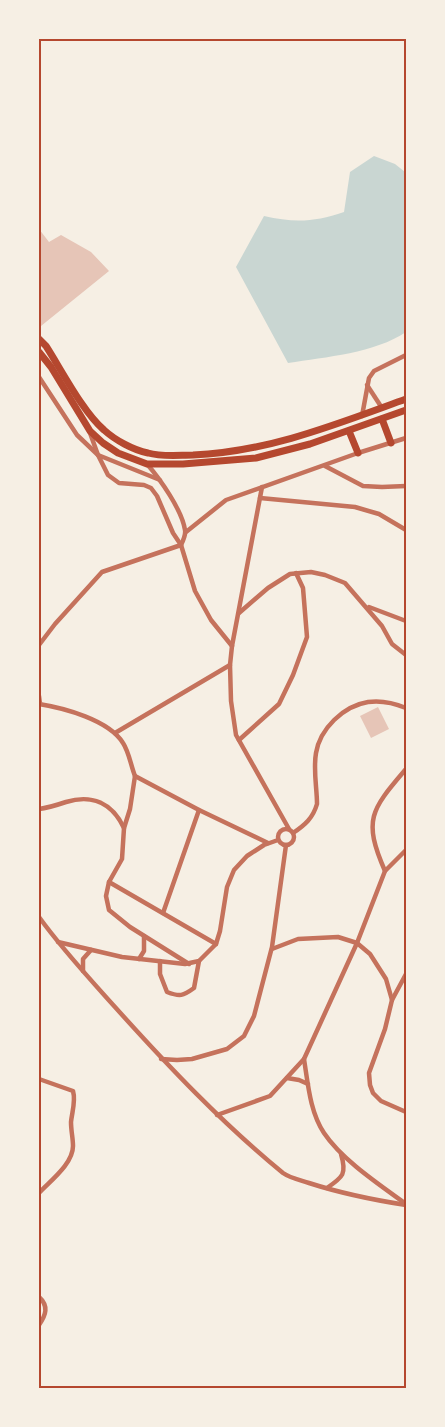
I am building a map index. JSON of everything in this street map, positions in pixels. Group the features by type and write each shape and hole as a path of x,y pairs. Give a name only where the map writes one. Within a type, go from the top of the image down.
{"main road":[{"path":"39,339 46,346 91,416 105,431 125,444 148,454 209,454 264,446 312,433 406,399"},
{"path":"39,352 51,367 90,431 118,453 147,464 183,464 256,458 310,444 406,410"},
{"path":"382,419 391,443"},
{"path":"349,431 358,453"}],"street":[{"path":"362,416 367,385 374,370 406,355"},
{"path":"39,377 77,435 98,455 160,480"},
{"path":"367,385 382,408"},
{"path":"90,431 98,455 108,475 119,483 144,485 150,488 157,496 173,534 181,546 195,591 211,620 232,646"},
{"path":"181,546 186,532 226,500 406,438"},
{"path":"147,464 160,480 180,516 186,532"},
{"path":"324,466 363,486 406,486"},
{"path":"161,1059 192,1059 226,1048 244,1036 254,1016 272,949 286,846 293,841 291,831 236,735 231,701 230,665 232,646 262,487"},
{"path":"260,498 354,507 379,514 406,530"},
{"path":"39,645 55,624 102,572 181,546"},
{"path":"239,740 279,704 307,637 303,588 296,572"},
{"path":"239,613 268,588 290,574 311,572 340,579 346,583 367,607 382,626 392,644 406,654"},
{"path":"367,607 406,621"},
{"path":"115,733 230,665"},
{"path":"39,696 39,704 86,717 115,733 123,743 135,776 130,809 124,828 122,858 109,882 106,896 109,910 144,936 189,964"},
{"path":"286,846 278,840 279,832 284,829 291,831 310,819 315,812 317,804 316,754 320,737 330,724 344,712 367,702 386,701 406,708"},
{"path":"385,871 374,842 372,826 374,811 381,798 406,769"},
{"path":"135,776 199,810 268,843"},
{"path":"39,809 84,798 98,800 118,815 124,828"},
{"path":"164,913 199,810"},
{"path":"57,942 139,959 189,964 199,961 216,944 227,887 234,870 247,856 268,843 278,840"},
{"path":"218,1115 267,1098 304,1059 357,943 385,871 406,850"},
{"path":"109,882 216,944"},
{"path":"39,917 57,942 161,1059 256,1151 286,1175 327,1188 406,1205"},
{"path":"139,959 144,951 144,936"},
{"path":"272,949 298,939 308,938 338,937 357,943 370,954 386,980 392,1000"},
{"path":"83,971 83,959 91,950"},
{"path":"160,961 160,974 167,992 175,995 184,995 194,988 199,961"},
{"path":"406,974 392,1000 385,1029 369,1073 373,1093 380,1101 406,1112"},
{"path":"304,1059 311,1102 324,1132 341,1153 406,1205"},
{"path":"287,1078 308,1084"},
{"path":"39,1079 65,1087 73,1091 75,1097 71,1131 72,1153 68,1162 39,1193"},
{"path":"327,1188 344,1173 345,1166 341,1153"},
{"path":"39,1297 45,1303 46,1308 39,1325"}],"shaded area":[{"path":"374,156 395,164 405,172 406,170 406,332 380,345 350,353 288,363 236,267 264,216 285,220 314,220 344,212 350,172"}],"building":[{"path":"39,229 49,242 61,235 91,252 109,271 41,326 39,322"},
{"path":"378,707 389,729 371,738 360,716"}]}
